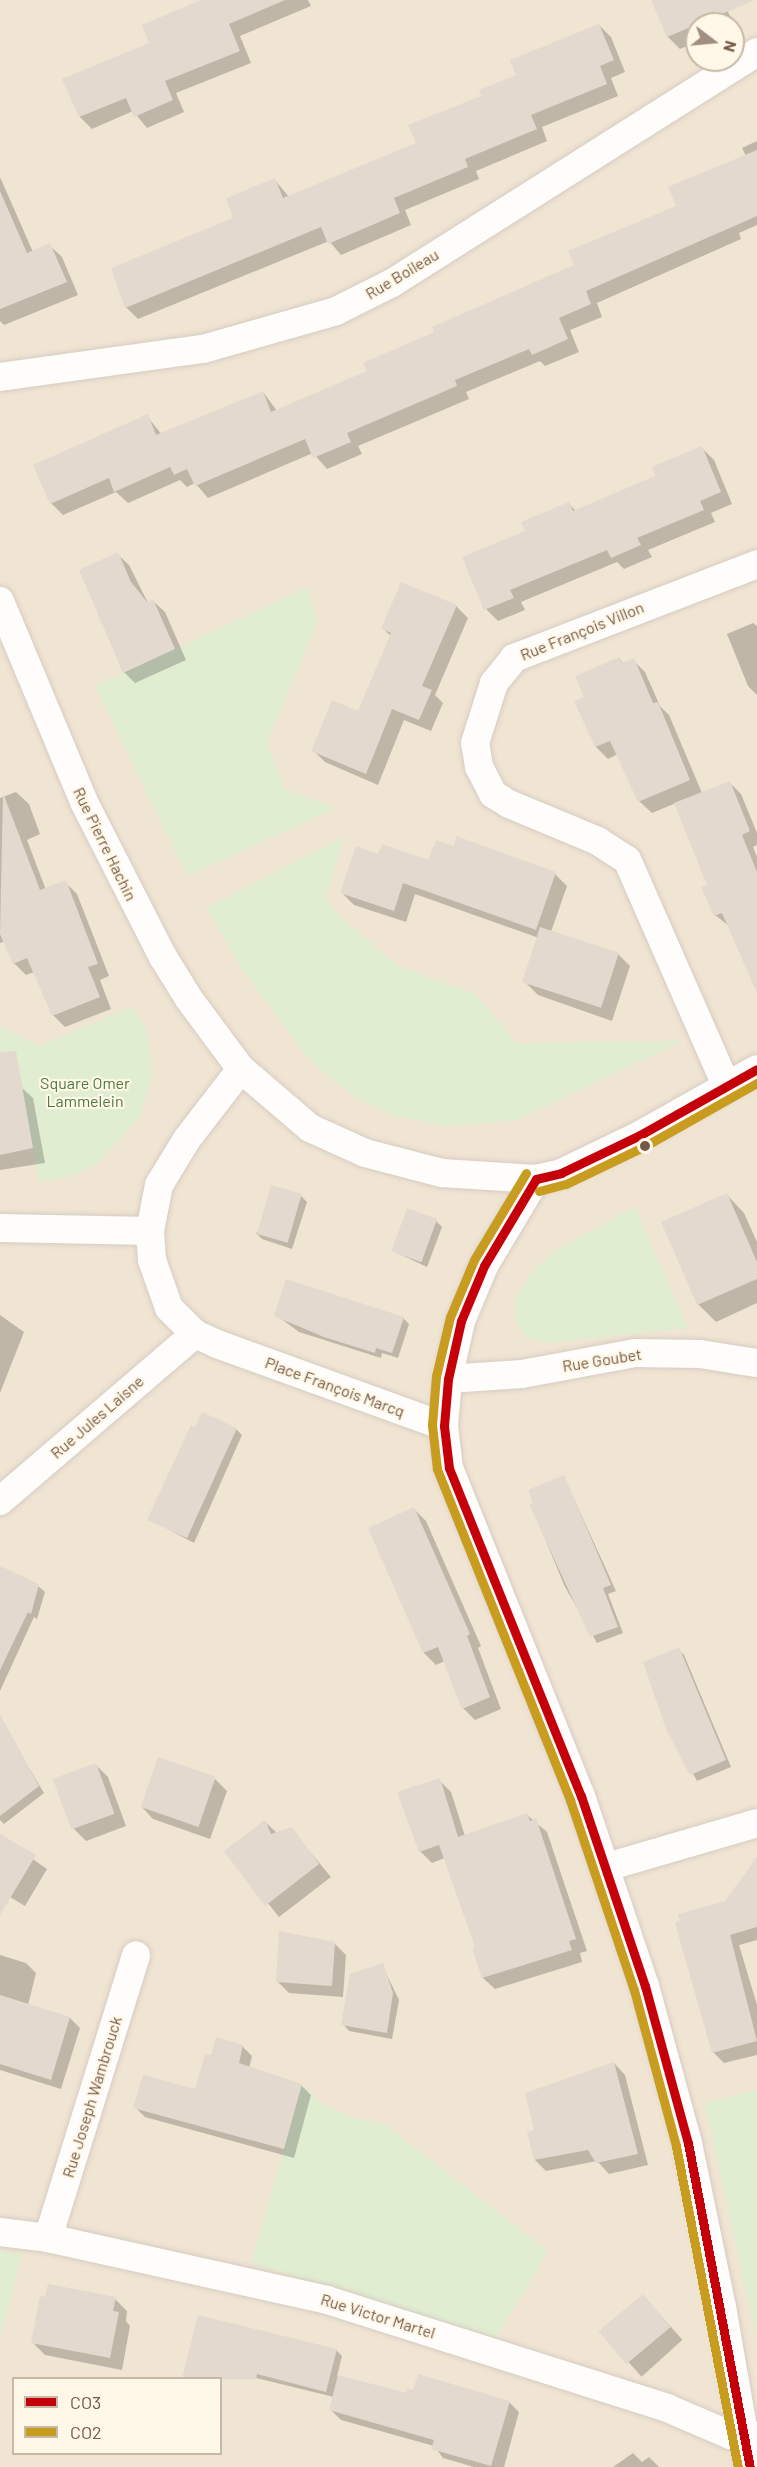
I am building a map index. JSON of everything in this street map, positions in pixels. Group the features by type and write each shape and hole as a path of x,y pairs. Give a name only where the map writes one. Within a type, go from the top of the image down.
{"street":[{"name":"Rue Boileau","path":"0,377 203,349 336,311 392,283 691,90 757,52"},
{"name":"Rue François Villon","path":"726,1085 627,860 598,841 508,804 493,794 479,767 475,743 494,683 514,657 757,564"},
{"name":"Rue Pierre Hachin","path":"0,602 84,802 141,918 189,999 242,1069"},
{"path":"242,1069 310,1128 365,1153 442,1173 536,1179 561,1173 640,1136 757,1069"},
{"name":"Place François Marcq","path":"242,1069 167,1168 152,1209 150,1231 158,1284 170,1308 195,1334 444,1426"},
{"path":"536,1179 501,1235 472,1293 448,1380 444,1426 452,1476 607,1867 648,1997 688,2144 751,2437 750,2467"},
{"path":"0,1228 150,1231"},
{"name":"Rue Jules Laisne","path":"0,1501 195,1334"},
{"name":"Rue Goubet","path":"448,1380 522,1374 636,1353 700,1354 757,1363"},
{"path":"607,1867 757,1823"},
{"name":"Rue Joseph Wambrouck","path":"48,2238 136,1955"},
{"name":"Rue Victor Martel","path":"0,2232 48,2238 337,2302 751,2437"}],"shaded area":[{"path":"0,0 757,0 757,2467 0,2467"}],"green space":[{"path":"306,588 318,621 267,742 285,789 336,808 187,876 95,686"},
{"path":"345,836 325,898 341,917 399,967 475,994 516,1043 683,1041 516,1120 446,1126 395,1116 362,1101 328,1077 306,1056 242,969 206,908"},
{"name":"Square Omer Lammelein","path":"133,1007 146,1028 153,1071 140,1117 97,1164 72,1176 39,1182 18,1064 0,1055 0,1026 39,1046"},
{"path":"635,1207 688,1328 551,1343 527,1338 515,1322 516,1298 530,1274 555,1251"},
{"path":"302,2084 322,2104 350,2117 384,2124 548,2251 495,2340 251,2263"},
{"path":"757,2090 757,2341 705,2103"},
{"path":"0,2251 22,2254 0,2338"}],"building":[{"path":"201,0 285,0 229,24 240,51 165,81 173,100 134,117 126,98 79,117 62,79 149,43 142,25"},
{"path":"651,0 755,0 726,12 685,12 685,29 667,37"},
{"path":"599,24 614,60 600,66 607,84 531,115 537,129 465,159 468,167 394,198 400,213 328,244 321,227 125,308 111,268 233,218 226,198 275,178 283,198 416,143 408,125 481,96 479,90 516,75 510,60"},
{"path":"757,150 757,216 586,291 591,304 559,318 568,339 532,355 529,349 455,380 457,386 347,433 351,442 313,458 305,439 195,486 187,469 174,475 170,467 114,492 109,478 50,504 33,465 148,414 156,435 263,391 271,412 367,371 363,363 434,332 432,327 574,265 568,251 676,206 668,187"},
{"path":"0,191 27,253 50,243 67,282 0,309"},
{"path":"702,446 721,492 700,501 704,510 637,538 641,545 611,558 607,550 510,590 514,598 484,610 462,557 525,531 521,522 569,502 573,511 655,476 652,467"},
{"path":"118,552 131,582 147,602 153,599 175,649 123,673 79,570"},
{"path":"401,582 457,605 422,686 432,690 419,720 392,709 366,774 311,751 332,700 358,711 391,633 381,629"},
{"path":"620,657 622,663 634,658 653,703 658,702 690,780 638,802 610,741 595,747 574,701 584,697 575,676"},
{"path":"730,781 750,831 742,835 757,872 757,993 722,913 714,916 701,887 707,885 674,803"},
{"path":"3,793 40,890 66,880 98,964 88,967 100,997 52,1016 27,958 13,964 0,934"},
{"path":"456,836 556,872 536,930 403,883 394,911 340,893 356,846 378,854 382,844 428,860 436,840 454,846"},
{"path":"540,927 619,953 601,1008 522,982"},
{"path":"16,1051 33,1148 0,1155 0,1052"},
{"path":"271,1185 302,1194 288,1243 257,1234"},
{"path":"727,1193 757,1262 757,1279 697,1305 661,1222"},
{"path":"407,1208 437,1219 421,1262 391,1251"},
{"path":"286,1279 404,1317 392,1353 376,1348 375,1353 324,1337 274,1316"},
{"path":"202,1412 237,1428 187,1538 147,1520 191,1425 195,1427"},
{"path":"564,1475 611,1585 603,1588 618,1627 590,1637 529,1504 533,1503 528,1490"},
{"path":"414,1507 470,1634 467,1636 490,1697 462,1709 438,1647 423,1653 368,1528"},
{"path":"0,1566 39,1584 31,1614 28,1612 0,1670"},
{"path":"679,1647 726,1760 690,1775 666,1729 643,1662"},
{"path":"0,1714 39,1786 0,1816"},
{"path":"158,1757 216,1777 198,1827 141,1807"},
{"path":"96,1763 114,1814 71,1829 53,1779"},
{"path":"440,1778 458,1837 527,1813 530,1821 536,1818 576,1939 569,1941 572,1950 482,1978 472,1948 475,1947 439,1845 419,1852 397,1792"},
{"path":"265,1820 271,1834 292,1827 319,1864 265,1906 224,1851"},
{"path":"0,1834 36,1855 0,1915"},
{"path":"757,1857 757,1927 730,1935 757,2041 712,2053 675,1923 680,1921 678,1914 725,1901"},
{"path":"279,1931 335,1942 332,1986 276,1982"},
{"path":"383,1963 393,1993 387,2033 341,2025 350,1974"},
{"path":"0,1995 70,2017 51,2080 0,2064"},
{"path":"216,2037 243,2045 239,2063 302,2084 284,2149 133,2108 143,2075 195,2089 205,2054 211,2055"},
{"path":"614,2062 638,2154 596,2163 588,2150 534,2160 527,2132 534,2130 525,2093"},
{"path":"48,2284 116,2297 113,2311 119,2312 110,2358 31,2343 40,2296 45,2297"},
{"path":"643,2294 671,2327 626,2364 599,2331"},
{"path":"198,2315 337,2349 326,2392 257,2374 256,2379 182,2377"},
{"path":"418,2374 510,2401 491,2466 431,2449 434,2440 329,2410 338,2375 406,2393 407,2388 413,2390"}],"transit line":[{"name":"CO3","path":"536,1179 561,1173 640,1135 757,1069"},
{"name":"CO2","path":"539,1191 566,1184 645,1146 757,1083"},
{"name":"CO2","path":"526,1173 474,1260 450,1317 436,1376 432,1425 437,1469 570,1800 634,1990 676,2146 738,2467"},
{"name":"CO3","path":"536,1179 484,1266 461,1321 448,1379 444,1426 449,1468 581,1796 645,1986 688,2143 750,2467"}]}
